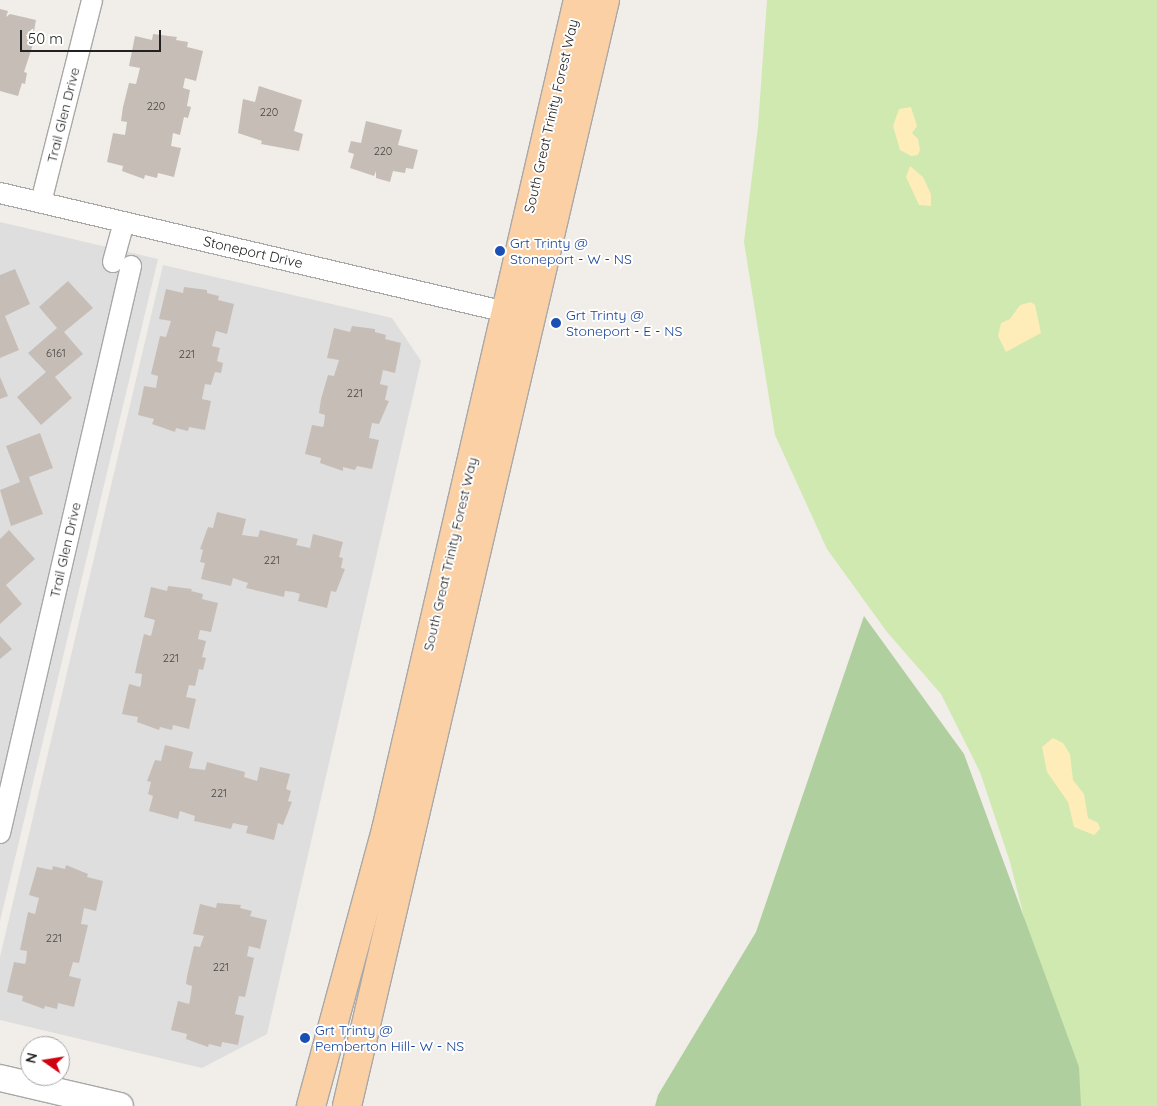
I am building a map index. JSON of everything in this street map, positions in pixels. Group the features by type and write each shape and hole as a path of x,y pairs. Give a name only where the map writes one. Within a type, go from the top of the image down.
{"main road":[{"name":"South Great Trinity Forest Way","path":"311,1106 386,830 578,0"},
{"name":"South Great Trinity Forest Way","path":"347,1106 605,0"}],"street":[{"name":"Trail Glen Drive","path":"41,202 92,0"},
{"name":"Stoneport Drive","path":"0,193 506,312"},
{"name":"Trail Glen Drive","path":"0,833 122,264 124,222"},
{"path":"0,1078 120,1106"}],"shaded area":[{"path":"0,222 158,259 0,921"},
{"path":"163,265 392,318 421,361 267,1034 202,1068 0,1020 0,957"}],"green space":[{"path":"767,0 1157,0 1157,1106 1068,1106 1068,1091 1010,862 980,772 941,694 887,632 827,549 775,435 744,242 758,127"},
{"path":"864,616 964,754 1079,1067 1081,1106 655,1106 658,1095 756,932"}],"sand":[{"path":"911,107 917,126 912,133 918,139 920,150 918,155 911,156 900,150 893,126 899,109"},
{"path":"910,166 923,177 931,194 931,206 919,205 906,177"},
{"path":"1031,302 1035,305 1041,333 1006,352 998,336 1001,323 1010,319 1020,305"},
{"path":"1053,738 1063,743 1070,754 1073,780 1084,794 1088,818 1098,823 1100,829 1094,835 1074,827 1068,802 1047,772 1042,747"}],"building":[{"path":"0,9 8,11 6,17 10,14 36,20 34,31 37,32 24,72 27,73 25,84 22,83 18,96 0,91"},
{"path":"153,34 177,37 176,40 188,42 187,47 203,51 196,81 185,78 183,88 190,90 187,106 191,107 188,118 184,117 180,135 173,133 171,146 181,148 174,177 158,173 157,178 145,175 144,179 122,171 123,166 107,162 113,133 125,135 127,122 121,121 123,107 129,83 136,84 140,68 129,66 135,36 152,40"},
{"path":"259,86 302,100 294,131 303,134 299,151 261,144 262,141 238,133 243,99 255,102"},
{"path":"366,121 402,130 398,145 418,150 413,169 406,168 405,173 393,171 390,182 376,178 376,171 374,176 350,168 354,154 348,152 351,141 361,143"},
{"path":"15,269 30,304 5,316 19,350 0,358 0,275"},
{"path":"68,281 93,308 64,332 83,354 55,377 72,398 41,425 17,397 46,372 28,353 57,328 39,307"},
{"path":"184,287 207,290 207,293 219,296 218,300 234,304 227,334 216,331 212,346 220,348 217,361 223,363 221,373 215,372 211,385 205,384 202,399 211,401 205,430 189,427 188,431 176,428 175,432 152,424 154,419 138,415 144,386 156,388 158,376 151,374 160,336 166,337 171,321 159,319 166,289 183,293"},
{"path":"352,326 375,329 375,332 386,335 385,339 401,343 395,373 383,370 380,384 388,386 385,400 389,401 379,424 372,423 369,438 379,440 372,469 357,466 355,470 343,467 343,471 320,463 321,458 305,454 312,425 323,427 325,415 319,413 321,399 328,375 334,376 339,360 327,358 334,328 350,332"},
{"path":"0,377 8,396 0,399"},
{"path":"40,433 53,468 29,477 43,514 11,526 0,490 20,482 6,446"},
{"path":"217,512 246,519 242,535 258,537 260,530 298,539 296,545 310,548 313,534 343,542 339,557 343,558 341,568 345,569 336,592 331,591 327,608 298,601 300,594 294,592 285,591 284,597 246,588 248,583 233,578 231,586 201,579 205,563 200,562 203,550 200,549 208,527 213,528"},
{"path":"9,530 35,559 6,585 22,604 0,624 0,539"},
{"path":"168,586 192,589 191,591 203,594 202,599 218,603 211,632 200,630 198,639 206,641 202,657 206,658 203,670 199,669 195,686 189,685 186,697 196,699 189,729 173,725 172,730 160,727 159,730 137,722 138,717 122,714 129,684 140,687 141,684 142,674 135,673 138,659 144,634 151,636 155,620 144,617 151,587 167,591"},
{"path":"0,636 12,649 0,659"},
{"path":"165,745 193,752 189,768 205,770 207,762 245,772 244,777 257,781 260,767 290,774 286,789 291,791 288,801 292,802 283,825 278,823 274,840 246,833 248,826 233,823 231,829 194,821 195,816 180,811 178,819 149,811 153,796 148,794 151,782 147,781 155,760 161,761"},
{"path":"66,865 88,874 87,877 103,881 96,911 84,908 81,924 88,925 79,963 73,962 69,976 81,979 74,1007 58,1003 57,1009 45,1006 44,1009 22,1001 23,996 7,992 14,962 25,964 26,961 27,951 20,950 28,912 35,914 39,898 29,895 37,867 52,870 53,866 65,869"},
{"path":"217,903 241,905 240,908 252,911 250,916 267,920 260,949 249,946 247,956 254,958 245,997 239,996 235,1014 244,1016 238,1045 222,1042 221,1047 209,1044 208,1047 186,1039 187,1034 171,1030 178,1001 189,1004 190,1000 192,986 186,984 187,976 194,946 200,947 204,936 193,934 200,904 216,908"}],"place":[{"name":"Grt Trinty @ Stoneport - W - NS","path":"500,251"},
{"name":"Grt Trinty @ Stoneport - E - NS","path":"556,323"},
{"name":"Grt Trinty @ Pemberton Hill- W - NS","path":"305,1038"}]}
